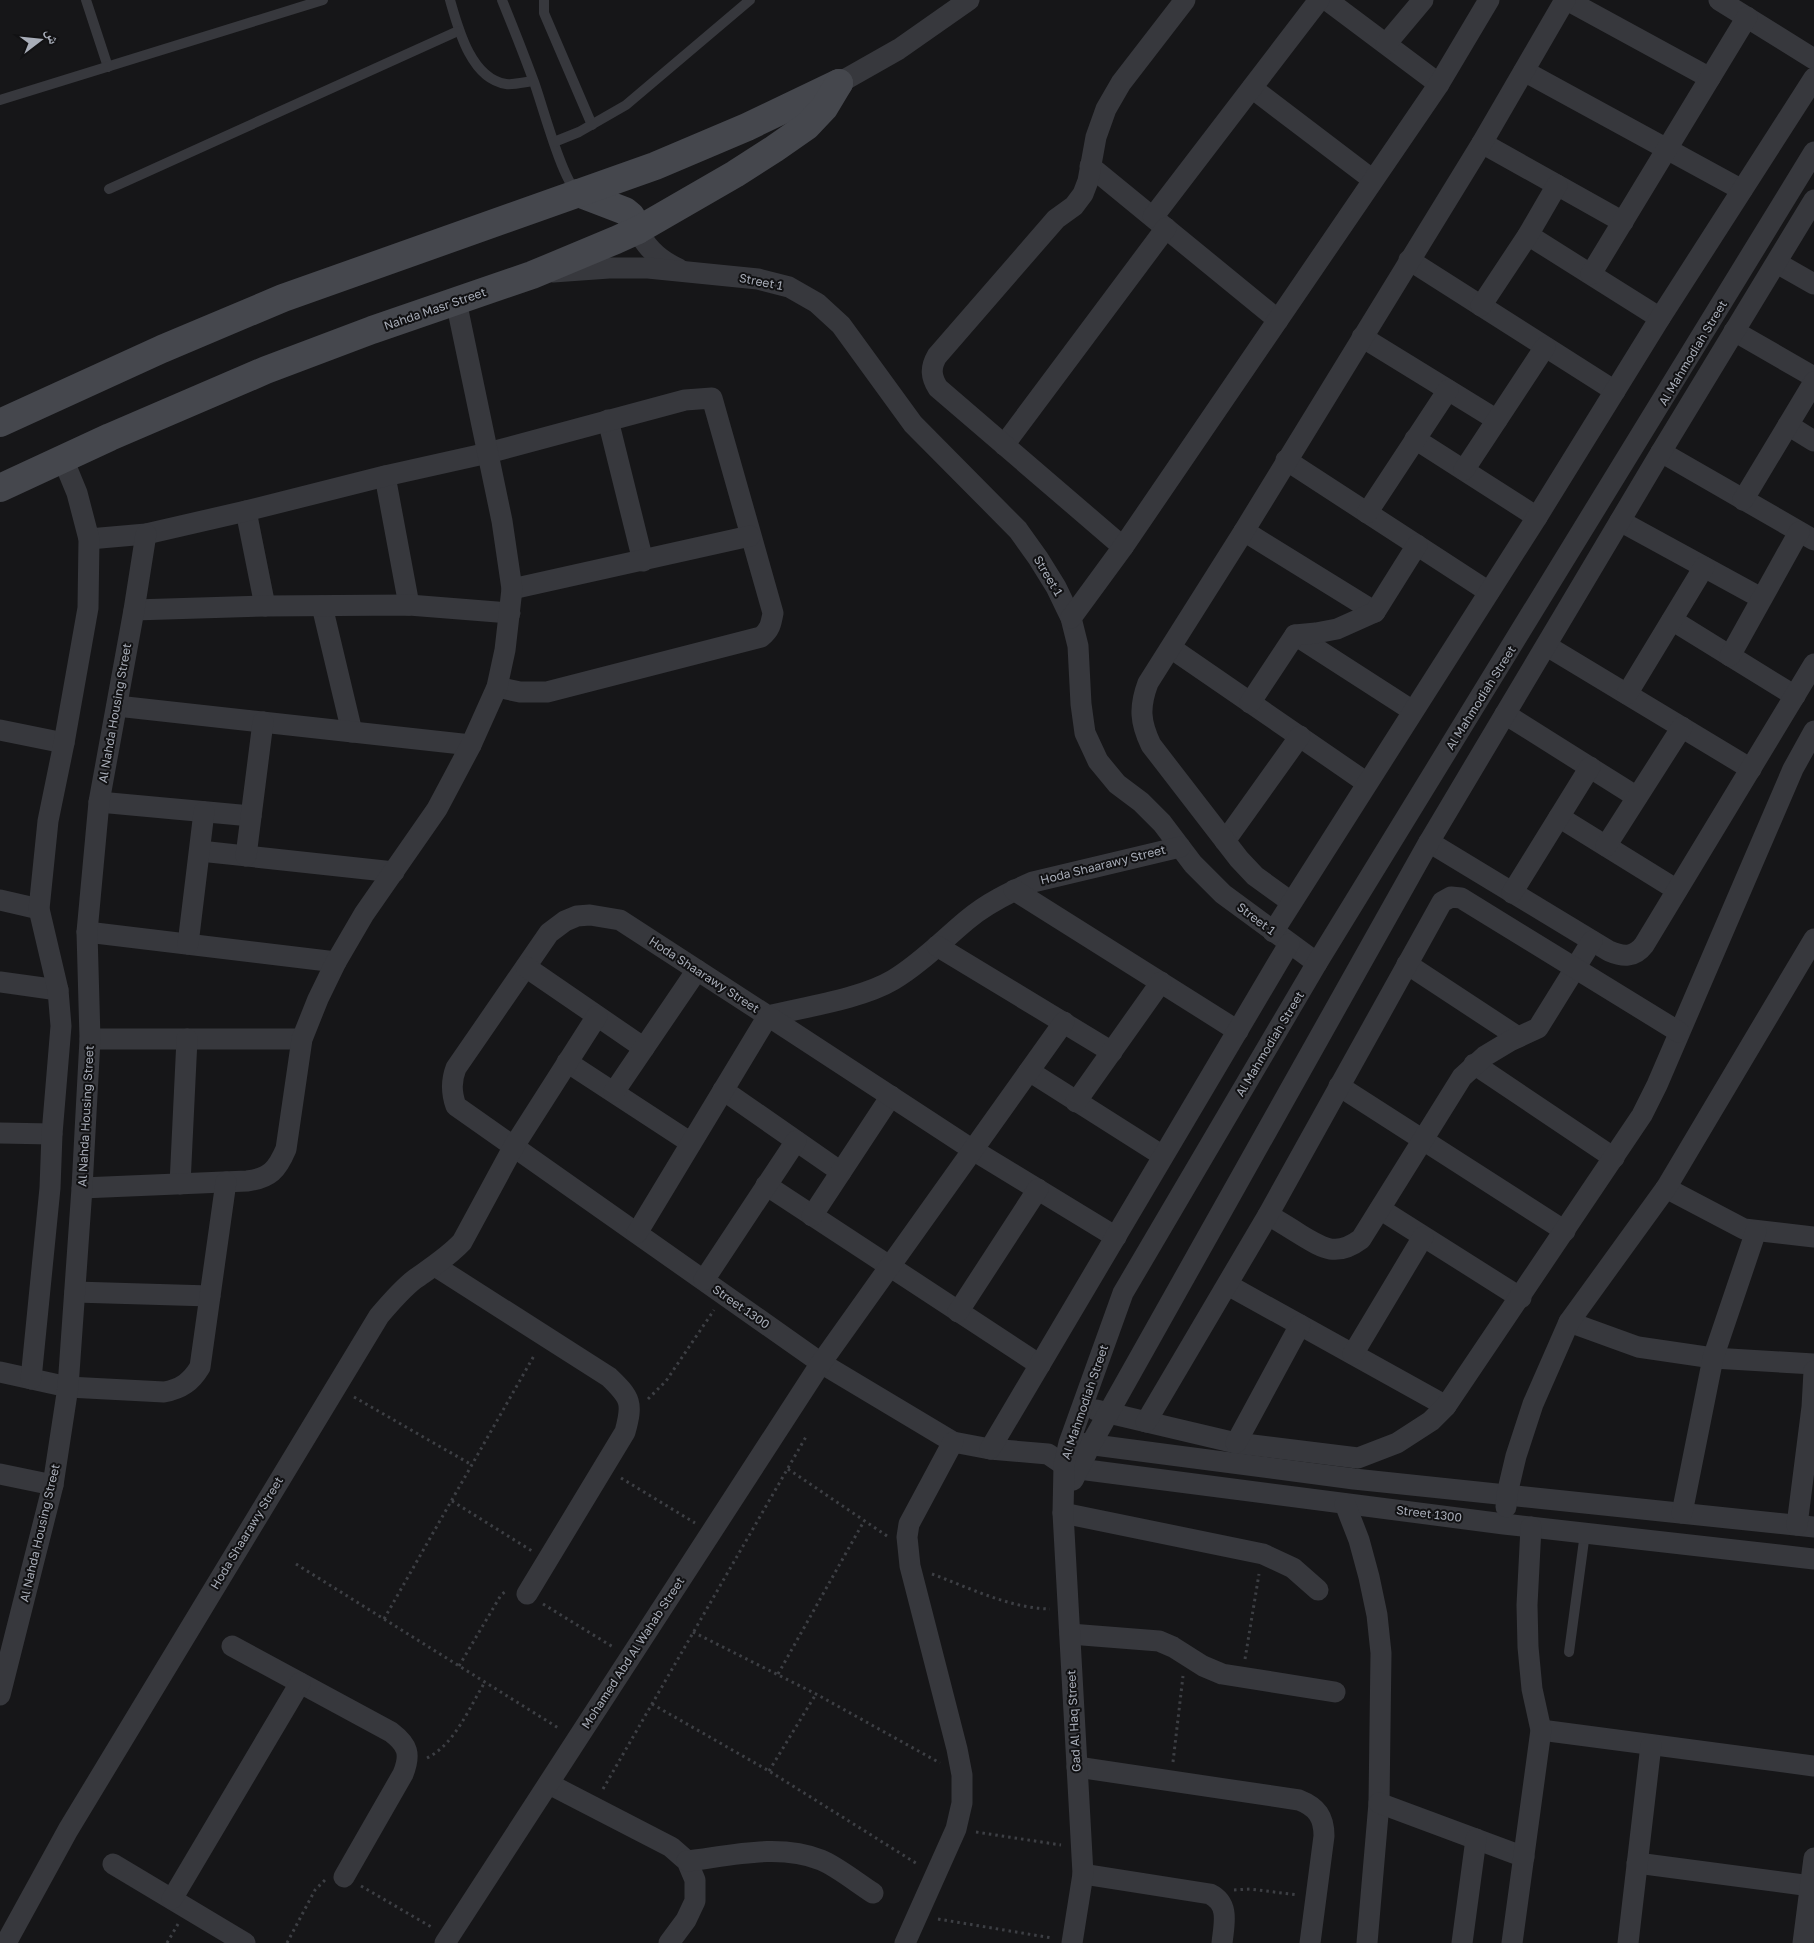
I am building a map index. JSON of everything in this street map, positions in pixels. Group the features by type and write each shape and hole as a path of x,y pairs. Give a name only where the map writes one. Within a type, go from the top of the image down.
{"street":[{"path":"0,423 162,349 283,298 707,145 839,83 899,50 969,0"},
{"path":"1123,546 938,388 933,381 933,364 1056,219 1074,206 1083,194 1088,181 1096,137 1111,100 1121,83 1185,0"},
{"path":"1004,445 1252,88 1319,0"},
{"path":"1328,0 1439,84"},
{"path":"1386,44 1423,0"},
{"path":"1072,618 1439,84 1489,0"},
{"path":"1291,902 1255,876 1239,859 1151,745 1144,730 1141,714 1142,698 1148,683 1244,531 1482,143 1566,0 1710,78"},
{"path":"1719,0 1814,59"},
{"path":"1591,274 1747,18"},
{"path":"1524,71 1742,190"},
{"path":"990,1449 1238,1031 1281,938 1291,902 1814,78"},
{"name":"Nahda Masr Street","path":"0,488 110,436 266,370 532,275 638,230 750,165 807,126 824,108 839,83"},
{"path":"1252,88 1373,180"},
{"path":"1482,143 1622,222"},
{"name":"Al Mahmodiah Street","path":"1069,1443 1123,1293 1317,963 1814,152"},
{"path":"1090,166 1278,320"},
{"path":"1481,306 1528,235 1557,185"},
{"path":"578,193 625,212 631,216 638,230"},
{"path":"1787,198 1811,204"},
{"name":"Al Mahmodiah Street","path":"1063,1505 1064,1463 1091,1444 1429,842 1811,204"},
{"name":"Street 1","path":"638,230 643,240 660,258 686,272"},
{"path":"1528,235 1660,318"},
{"path":"1409,260 1615,391"},
{"path":"1777,263 1814,284"},
{"name":"Street 1","path":"532,275 570,270 648,268 758,279 789,287 817,303 840,325 913,424 1018,530 1048,572 1072,618 1078,646 1081,704 1085,733 1098,761 1117,784 1141,802 1162,823 1193,864 1223,894 1317,963"},
{"path":"82,1188 259,1179 270,1174 278,1166 286,1149 302,1039 336,962 364,914 437,808 471,745 497,687 505,650 512,589 502,521 456,301"},
{"path":"1734,331 1814,377"},
{"path":"1362,337 1496,420"},
{"path":"1464,470 1545,347"},
{"path":"1743,500 1814,382"},
{"path":"1367,513 1448,390"},
{"path":"89,539 146,534 488,453 685,400 712,398 773,613 772,623 767,632 760,637 547,692 520,692 497,687"},
{"path":"608,420 643,561"},
{"path":"1788,425 1814,441"},
{"path":"1415,439 1537,517"},
{"path":"1661,452 1806,536 1761,598 1730,656"},
{"path":"31,1379 50,1188 52,1134 62,1026 58,990 39,909 48,821 88,608 89,539 77,493 63,459"},
{"path":"1286,460 1489,592"},
{"path":"385,476 409,605"},
{"path":"246,511 265,606"},
{"path":"1620,521 1761,598"},
{"path":"1244,531 1375,612"},
{"name":"Al Nahda Housing Street","path":"0,1695 53,1486 68,1387 90,1039 87,932 99,802 146,534"},
{"path":"512,589 750,536"},
{"path":"1295,635 1337,629 1375,612 1417,545"},
{"path":"1627,694 1704,566"},
{"path":"134,610 265,606 409,605 510,613"},
{"path":"322,606 352,732"},
{"path":"1672,620 1794,696"},
{"path":"1295,635 1413,711"},
{"path":"1250,703 1295,635"},
{"path":"1547,646 1751,769"},
{"path":"1171,648 1367,782"},
{"path":"1429,842 1609,951 1621,956 1636,953 1644,945 1814,664"},
{"path":"117,706 471,745"},
{"path":"1505,714 1638,797"},
{"path":"246,856 263,722"},
{"path":"1606,846 1682,728"},
{"path":"0,730 64,743"},
{"path":"1082,1407 1236,1443 1358,1458 1397,1444 1431,1421 1446,1406 1521,1298 1642,1114 1793,769 1814,732"},
{"path":"1225,841 1300,736"},
{"path":"1512,892 1590,767"},
{"path":"1424,790 1451,805"},
{"path":"99,802 252,816"},
{"path":"188,944 204,812"},
{"path":"1558,817 1676,890"},
{"name":"Hoda Shaarawy Street","path":"456,1106 452,1077 456,1068 549,932 565,921 577,916 590,915 620,920 768,1016 871,991 893,980 937,946 968,918 1014,890 1033,882 1180,847"},
{"path":"200,851 394,872"},
{"path":"1014,890 1238,1031"},
{"path":"1146,1422 1228,1285 1442,902 1446,899 1456,897 1466,901 1679,1032"},
{"path":"0,900 39,909"},
{"path":"87,932 336,962"},
{"path":"1504,1524 1507,1494 1516,1456 1533,1404 1569,1322 1666,1188 1814,939"},
{"path":"1268,1214 1320,1246 1330,1250 1342,1250 1352,1246 1361,1239 1462,1077 1474,1064 1485,1056 1538,1028 1592,941"},
{"path":"937,946 1112,1052"},
{"path":"1407,964 1518,1037"},
{"path":"526,967 644,1048"},
{"path":"614,1092 697,970"},
{"path":"0,982 58,990"},
{"path":"1076,1102 1160,982"},
{"name":"Hoda Shaarawy Street","path":"6,1943 68,1830 379,1316 414,1280 436,1266 462,1242 514,1146 597,1016"},
{"path":"637,1233 768,1016 973,1150 1116,1237"},
{"name":"Mohamed Abd Al Wahab Street","path":"447,1940 821,1363 1064,1022"},
{"path":"90,1039 302,1039"},
{"path":"180,1184 187,1039"},
{"path":"568,1062 691,1143"},
{"path":"1474,1064 1614,1158"},
{"path":"1029,1072 1164,1156"},
{"path":"1339,1086 1565,1231"},
{"path":"723,1090 841,1172"},
{"path":"812,1216 891,1096"},
{"name":"Street 1300","path":"456,1106 821,1363 953,1442 1064,1463 1345,1504 1814,1559"},
{"path":"0,1133 52,1134"},
{"path":"704,1280 796,1141"},
{"path":"0,1372 68,1387 164,1392 176,1390 186,1385 200,1367 226,1182"},
{"path":"766,1185 1040,1365"},
{"path":"1666,1188 1744,1229 1814,1237"},
{"path":"958,1312 1038,1189"},
{"path":"1380,1209 1521,1298"},
{"path":"1682,1513 1713,1358 1756,1231"},
{"path":"1353,1354 1423,1237"},
{"path":"436,1266 609,1377 625,1392 630,1412 624,1432 527,1594"},
{"path":"1228,1285 1446,1406"},
{"path":"75,1292 210,1296"},
{"path":"1569,1322 1638,1347 1713,1358 1814,1364"},
{"path":"1236,1443 1300,1325"},
{"path":"1064,1463 1069,1443 1091,1444 1354,1478 1805,1526 1814,1371"},
{"path":"905,1943 956,1829 962,1803 962,1776 957,1749 909,1558 907,1537 909,1524 953,1442"},
{"path":"0,1474 53,1486"},
{"path":"1345,1504 1359,1540 1369,1577 1381,1653 1379,1803 1367,1943"},
{"path":"1063,1505 1263,1554 1293,1568 1318,1590"},
{"name":"Gad Al Haq Street","path":"1063,1505 1083,1874 1073,1942"},
{"path":"1512,1943 1542,1730 1532,1689 1528,1647 1527,1605 1531,1527"},
{"path":"1070,1634 1160,1641 1216,1671 1242,1678 1336,1692"},
{"path":"232,1646 391,1732 401,1740 407,1750 408,1762 404,1774 344,1877"},
{"path":"172,1899 300,1683"},
{"path":"1542,1730 1814,1766"},
{"path":"1628,1943 1651,1745"},
{"path":"1077,1767 1299,1800 1310,1805 1319,1813 1324,1824 1310,1943"},
{"path":"549,1784 671,1847 686,1861 695,1880 695,1901 686,1920 669,1943"},
{"path":"1379,1803 1524,1857"},
{"path":"1462,1943 1476,1839"},
{"path":"686,1861 758,1853 790,1852 821,1860 873,1893"},
{"path":"1803,1943 1814,1858"},
{"path":"1637,1863 1810,1886"},
{"path":"113,1864 245,1943"},
{"path":"1083,1874 1210,1894 1217,1897 1225,1910 1222,1943"}],"lane":[{"path":"86,0 108,67"},
{"path":"0,100 323,0"},
{"path":"450,0 458,31 471,56 490,77 506,84 533,81"},
{"path":"502,0 570,185 578,193"},
{"path":"544,0 544,13 592,125"},
{"path":"554,142 592,125 626,105 750,0"},
{"path":"109,189 458,31"},
{"path":"1569,1652 1585,1533"}],"path":[{"path":"630,1412 643,1403 666,1381 724,1295"},
{"path":"384,1619 546,1336"},
{"path":"336,1386 472,1465"},
{"path":"593,1807 807,1436"},
{"path":"603,1468 712,1532"},
{"path":"788,1469 864,1521 909,1558 994,1598 1043,1609 1068,1610"},
{"path":"452,1501 547,1561"},
{"path":"778,1674 864,1521"},
{"path":"1242,1678 1263,1554"},
{"path":"296,1564 577,1740"},
{"path":"460,1666 501,1595 514,1589 521,1590 630,1658"},
{"path":"694,1632 816,1694 962,1776"},
{"path":"1170,1781 1186,1656"},
{"path":"408,1762 424,1760 438,1752 450,1740 485,1682"},
{"path":"769,1771 816,1694"},
{"path":"652,1704 769,1771 935,1875"},
{"path":"956,1829 1081,1848"},
{"path":"287,1943 315,1890 322,1881 333,1876 344,1877 447,1940"},
{"path":"1217,1897 1227,1892 1244,1889 1316,1897"},
{"path":"917,1916 1073,1942"}]}
